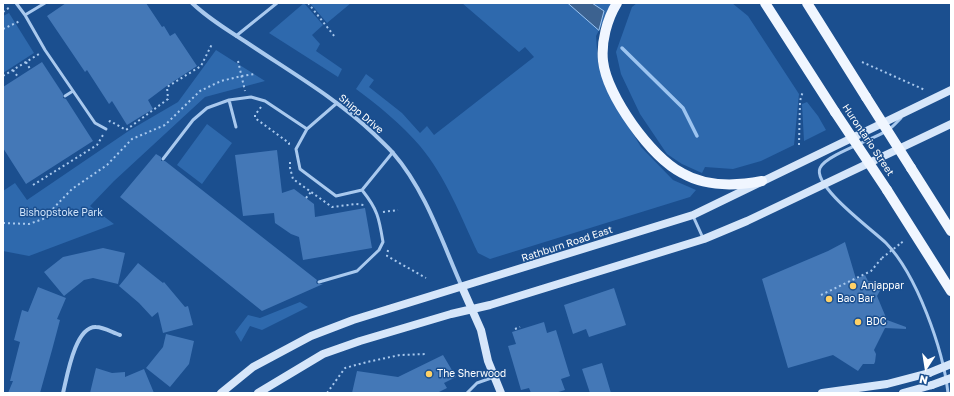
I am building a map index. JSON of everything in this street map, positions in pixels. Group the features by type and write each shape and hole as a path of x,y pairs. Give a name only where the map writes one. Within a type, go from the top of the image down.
{"main road":[{"path":"617,3 608,21 604,43 604,62 610,83 620,104 630,120 649,144 669,165 682,174 695,179 723,184 742,184 762,181"},
{"path":"760,3 783,33"},
{"name":"Hurontario Street","path":"765,3 951,291"},
{"name":"Hurontario Street","path":"807,3 951,231"}],"street":[{"name":"Shipp Drive","path":"192,3 203,13 236,36 337,103 393,152 412,179 434,222 462,287"},
{"name":"Rathburn Road East","path":"221,393 254,366 311,336 353,320 693,214 917,105 951,90"},
{"path":"258,393 323,354 360,341 451,314 490,305 704,239 747,221 951,124"},
{"path":"462,287 481,330 488,361 501,393"},
{"path":"63,393 75,348 87,330 96,327 120,335"},
{"path":"822,393 887,384 929,373 951,364"},
{"path":"904,393 951,378"}],"lane":[{"path":"16,3 26,16 45,50 95,123 106,129"},
{"path":"26,16 45,3"},
{"path":"236,36 277,3"},
{"path":"65,96 73,91"},
{"path":"163,159 198,116 207,108 229,100 251,97 265,101 307,129"},
{"path":"229,100 236,127"},
{"path":"337,103 307,129 296,149 300,169 336,196 362,190 393,152"},
{"path":"906,111 902,117 888,130 824,162 820,168 819,174 821,180 836,199 893,250 906,270 917,292 934,336 948,393"},
{"path":"320,282 357,271 379,250 383,242 377,212 373,204 362,190"},
{"path":"693,214 704,239"},
{"path":"466,393 477,383 494,377"}],"path":[{"path":"308,3 335,38"},
{"path":"3,30 26,16"},
{"path":"33,185 97,145 110,121 126,130 168,99 167,87 201,66 212,44"},
{"path":"3,76 45,50"},
{"path":"238,61 246,98"},
{"path":"26,62 30,69"},
{"path":"862,62 925,90"},
{"path":"13,70 18,77"},
{"path":"3,223 29,224 43,219 72,189 107,165 132,140 165,125 200,91 221,81 255,74"},
{"path":"799,145 800,101 803,91"},
{"path":"306,198 311,192"},
{"path":"384,212 385,219"},
{"path":"821,295 871,270 882,258 904,241"},
{"path":"388,248 387,256 426,278"},
{"path":"515,329 520,327"},
{"path":"326,393 345,368 400,355 427,354"}],"green space":[{"path":"304,3 323,25 312,35 320,44 316,51 342,69 338,77 269,33"},
{"path":"310,3 351,3 327,23"},
{"path":"462,3 613,3 596,36 598,62 605,87 641,147 673,180 696,190 690,197 490,259 478,253 445,184 429,158 413,138 398,123 356,89 366,74 374,80 369,87 402,113 420,133 427,126 434,135 534,57 525,47 519,52"},
{"path":"637,3 732,3 748,16 799,94 794,145 761,161 733,169 705,167 702,173 682,164 667,154 640,114 621,74 616,52 632,7"},
{"path":"9,13 34,53 3,73 3,16"},
{"name":"Bishopstoke Park","path":"216,50 265,81 205,97 114,181 90,206 114,224 29,256 3,251 3,191 15,183 27,200 130,130 178,102"},
{"path":"807,102 818,116 826,130 804,141 802,104"},
{"path":"207,124 232,143 202,184 177,165"},
{"path":"300,302 308,307 262,330 250,326 241,342 235,332 248,315 260,318"}],"shaded area":[{"path":"568,3 592,3 604,11 599,30"}],"building":[{"path":"66,3 146,3 170,36 175,33 197,66 148,100 153,109 127,125 112,101 109,104 87,70 85,72 47,16"},
{"path":"42,62 63,94 63,98 66,99 93,141 26,184 3,148 3,87"},
{"path":"277,150 282,193 294,189 314,204 315,217 365,208 372,248 303,260 299,237 291,234 275,223 274,213 243,216 235,155"},
{"path":"156,154 161,157 161,161 165,161 317,280 317,284 323,284 262,311 120,197"},
{"path":"845,242 856,279 865,275 868,281 879,284 881,289 877,296 887,320 906,327 906,329 885,328 874,350 876,354 874,364 863,364 858,371 833,355 788,368 762,279 828,251"},
{"path":"103,248 125,253 118,284 93,278 84,280 64,296 44,272 63,257"},
{"path":"138,263 163,283 164,282 185,307 188,306 193,325 163,333 158,312 152,317 139,303 119,286"},
{"path":"38,287 66,298 57,319 60,320 40,393 8,393 13,381 10,381 20,342 14,340 22,310 28,312"},
{"path":"614,288 626,325 589,337 586,329 573,334 564,305"},
{"path":"544,322 547,333 556,330 570,376 561,379 565,390 555,393 531,393 529,388 521,390 508,346 516,344 512,332"},
{"path":"166,334 194,341 189,364 170,387 146,368 163,347"},
{"name":"The Sherwood","path":"443,355 456,377 444,383 447,388 437,393 352,393 357,371 398,377"},
{"path":"602,363 611,393 590,393 582,369"},
{"path":"96,368 112,373 125,372 125,377 144,369 154,393 90,393"}],"waterway":[{"path":"622,48 683,108 697,136"}],"place":[{"name":"Anjappar","path":"853,286"},
{"name":"Bao Bar","path":"829,299"},
{"name":"BDC","path":"858,322"},
{"name":"The Sherwood","path":"429,374"}]}
